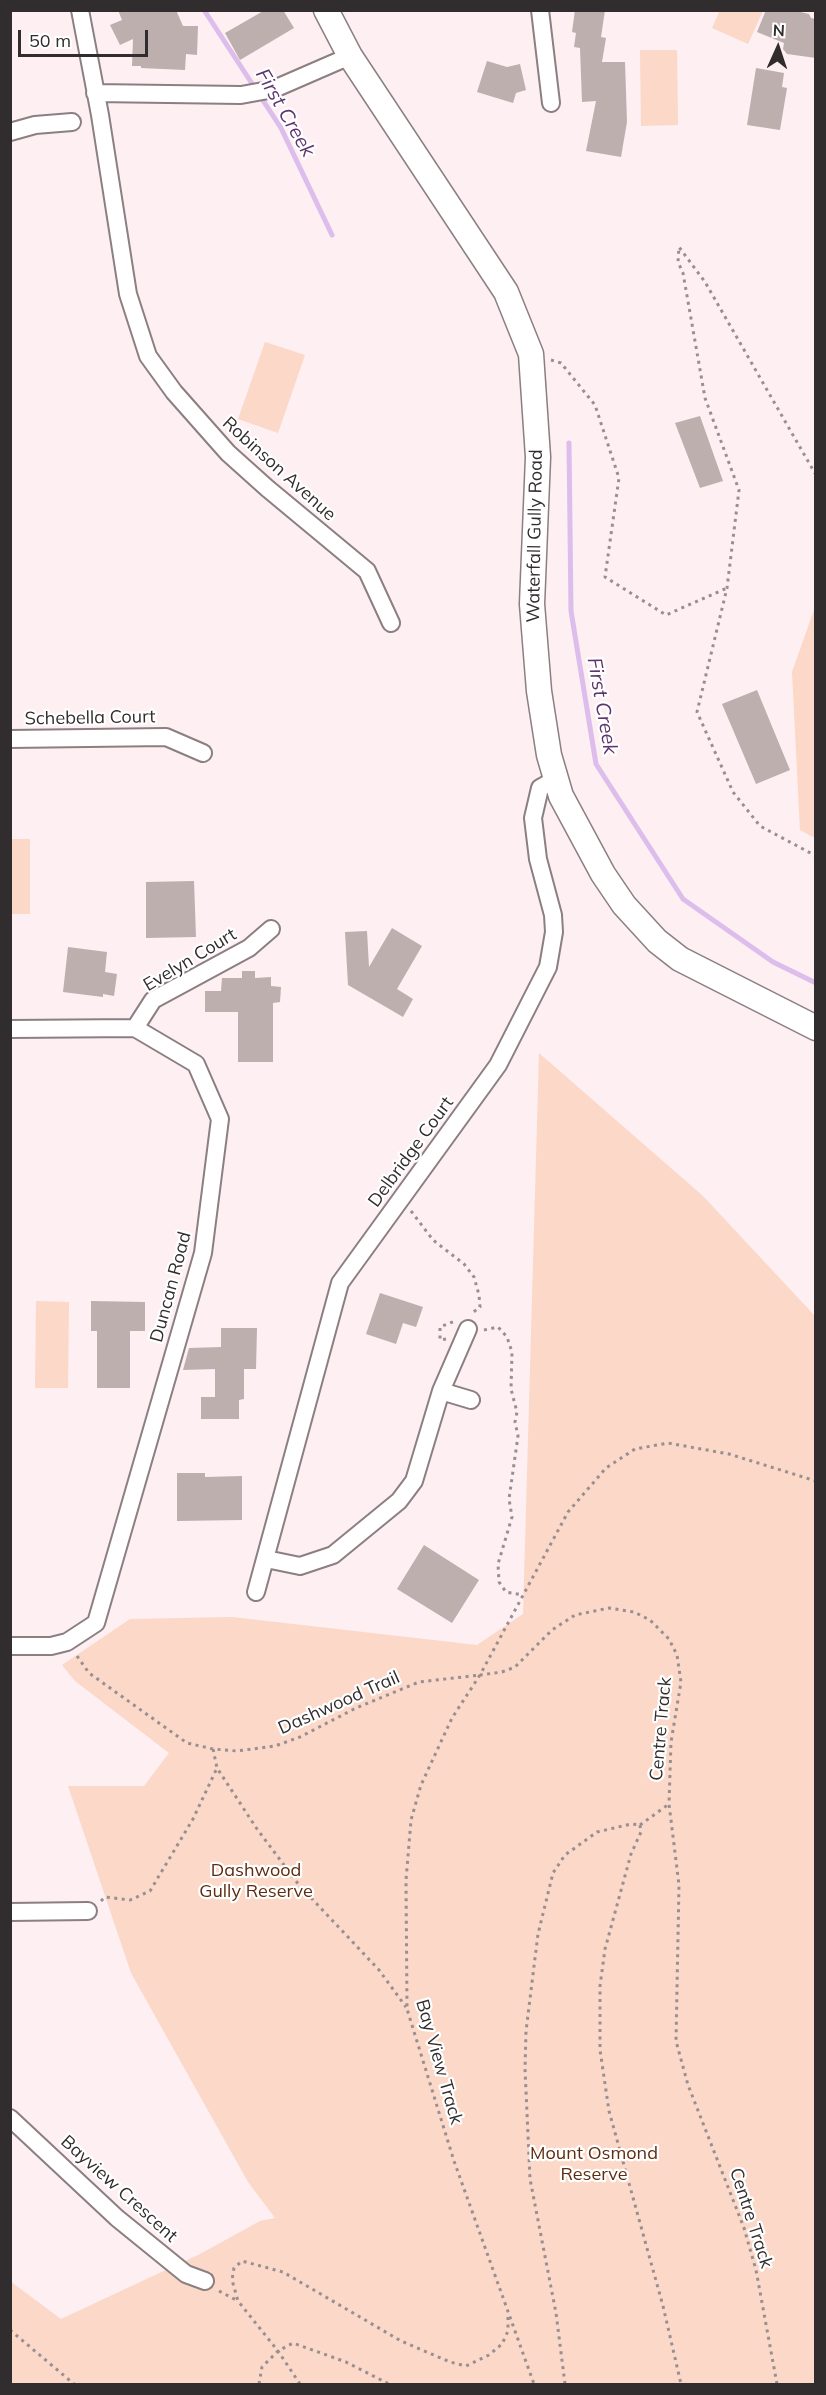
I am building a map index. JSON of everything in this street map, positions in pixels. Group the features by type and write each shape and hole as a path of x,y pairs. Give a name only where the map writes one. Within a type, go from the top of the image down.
{"street":[{"name":"Robinson Avenue","path":"80,10 128,294 148,356 174,392 228,453 367,571 391,623"},
{"name":"Waterfall Gully Road","path":"326,10 350,56 506,292 531,354 538,457 532,604 539,691 549,755 561,796 603,874 624,905 657,941 681,959 816,1028"},
{"path":"540,10 551,103"},
{"path":"95,93 241,95 274,89 350,56"},
{"path":"10,132 35,125 72,122"},
{"name":"Schebella Court","path":"10,739 166,736 202,753"},
{"name":"Delbridge Court","path":"256,1592 340,1283 498,1065 548,967 554,932 553,915 538,859 533,818 540,788 556,779"},
{"name":"Evelyn Court","path":"135,1028 153,1000 249,948 271,929"},
{"path":"10,1029 135,1028"},
{"name":"Duncan Road","path":"59,1644 96,1623 203,1252 220,1119 196,1064 135,1028"},
{"path":"266,1559 300,1566 333,1555 399,1501 414,1481 441,1391 467,1330"},
{"path":"441,1391 471,1400"},
{"path":"10,1646 59,1644"},
{"path":"10,1912 88,1911"},
{"name":"Bayview Crescent","path":"10,2118 117,2218 186,2274 205,2281"}],"path":[{"path":"816,475 705,282 679,247 678,262 683,273 705,398 739,490 727,588 697,712 733,792 760,826 816,856"},
{"path":"531,354 561,363 595,405 620,478 605,577 666,615 727,588"},
{"path":"403,1196 411,1211 433,1240 464,1264 474,1277 480,1307 464,1319 440,1327 440,1340 467,1330 482,1331 498,1327 507,1336 512,1352 511,1389 517,1412 515,1422 518,1436 509,1499 512,1517 498,1564 499,1582 506,1592 523,1595"},
{"path":"480,1675 568,1512 606,1468 635,1449 668,1443 729,1454 816,1481"},
{"name":"Centre Track","path":"480,1675 515,1667 552,1630 575,1615 609,1608 634,1612 650,1620 669,1639 677,1654 681,1682 671,1742 669,1804 679,1885 676,2041 688,2085 744,2228 756,2270 777,2385"},
{"name":"Dashwood Trail","path":"59,1644 89,1673 188,1743 213,1749 237,1751 275,1746 300,1737 356,1708 420,1682 480,1675"},
{"name":"Bay View Track","path":"480,1675 452,1718 421,1785 411,1820 406,1880 407,2009 454,2162 534,2385"},
{"path":"213,1749 217,1768 257,1829 299,1885 379,1970 407,2009"},
{"path":"88,1911 105,1897 130,1900 150,1891 193,1818 217,1768"},
{"path":"565,2385 556,2313 530,2179 525,2069 526,2031 538,1934 553,1873 565,1855 597,1832 631,1824 640,1825 669,1804"},
{"path":"640,1825 641,1832 632,1854 605,1949 600,1986 600,2050 609,2111 663,2306 681,2385"},
{"path":"238,2301 232,2280 234,2268 242,2261 252,2262 283,2272 401,2341 450,2362 466,2366 489,2355 502,2344 508,2331 508,2310"},
{"path":"205,2281 238,2301 278,2351 300,2385"},
{"path":"10,2330 74,2385"},
{"path":"259,2385 262,2367 278,2351 293,2343 346,2362 389,2385"}],"green space":[{"path":"720,10 763,11 748,44 712,28"},
{"path":"640,50 677,50 678,125 641,126"},
{"path":"265,342 305,355 278,433 238,419"},
{"path":"815,607 816,838 800,830 792,672"},
{"path":"10,839 30,839 30,914 11,914"},
{"name":"Mount Osmond Reserve","path":"539,1053 703,1196 815,1316 815,2384 11,2384 10,2281 61,2319 200,2254 260,2221 275,2218 248,2182 131,1973 68,1786 144,1786 169,1753 75,1681 62,1665 130,1619 232,1617 477,1645 523,1614"},
{"path":"36,1301 69,1302 68,1388 35,1388"}],"building":[{"path":"118,10 176,10 183,26 198,26 197,55 186,54 185,70 132,66 133,39 120,45 110,25 122,20"},
{"path":"265,10 283,10 294,28 240,60 225,33"},
{"path":"575,10 605,10 601,37 606,38 602,62 625,62 627,122 621,157 586,151 596,101 582,102 580,48 574,47 576,33 572,32"},
{"path":"766,10 792,10 809,14 811,18 816,19 816,58 787,54 783,49 784,43 757,32"},
{"path":"487,61 507,67 520,64 526,90 516,93 513,103 477,92"},
{"path":"756,68 784,73 782,87 787,88 780,130 747,125"},
{"path":"700,416 723,481 700,488 675,423"},
{"path":"757,690 790,770 756,784 722,704"},
{"path":"194,881 196,937 146,938 146,882"},
{"path":"392,928 422,946 397,989 413,999 403,1017 348,985 345,932 367,931 369,967"},
{"path":"68,947 107,952 105,972 117,974 114,996 103,994 103,997 63,992"},
{"path":"242,971 255,971 255,978 271,977 271,986 281,987 280,1002 273,1003 273,1062 238,1062 238,1012 205,1012 205,991 221,991 222,978 242,978"},
{"path":"380,1293 423,1307 416,1327 403,1323 396,1344 366,1334"},
{"path":"91,1301 145,1302 145,1331 130,1331 130,1388 97,1388 97,1331 91,1331"},
{"path":"221,1328 257,1328 256,1369 244,1369 244,1399 239,1400 239,1419 201,1419 201,1397 215,1397 215,1369 183,1370 189,1348 221,1347"},
{"path":"177,1473 205,1473 205,1477 242,1476 242,1520 177,1521"},
{"path":"424,1545 479,1580 452,1623 397,1589"}],"waterway":[{"name":"First Creek","path":"204,10 281,128 332,235"},
{"name":"First Creek","path":"569,443 571,611 596,764 683,899 773,962 816,983"}],"park label":[{"name":"Dashwood Gully Reserve","path":"256,1881"}]}
